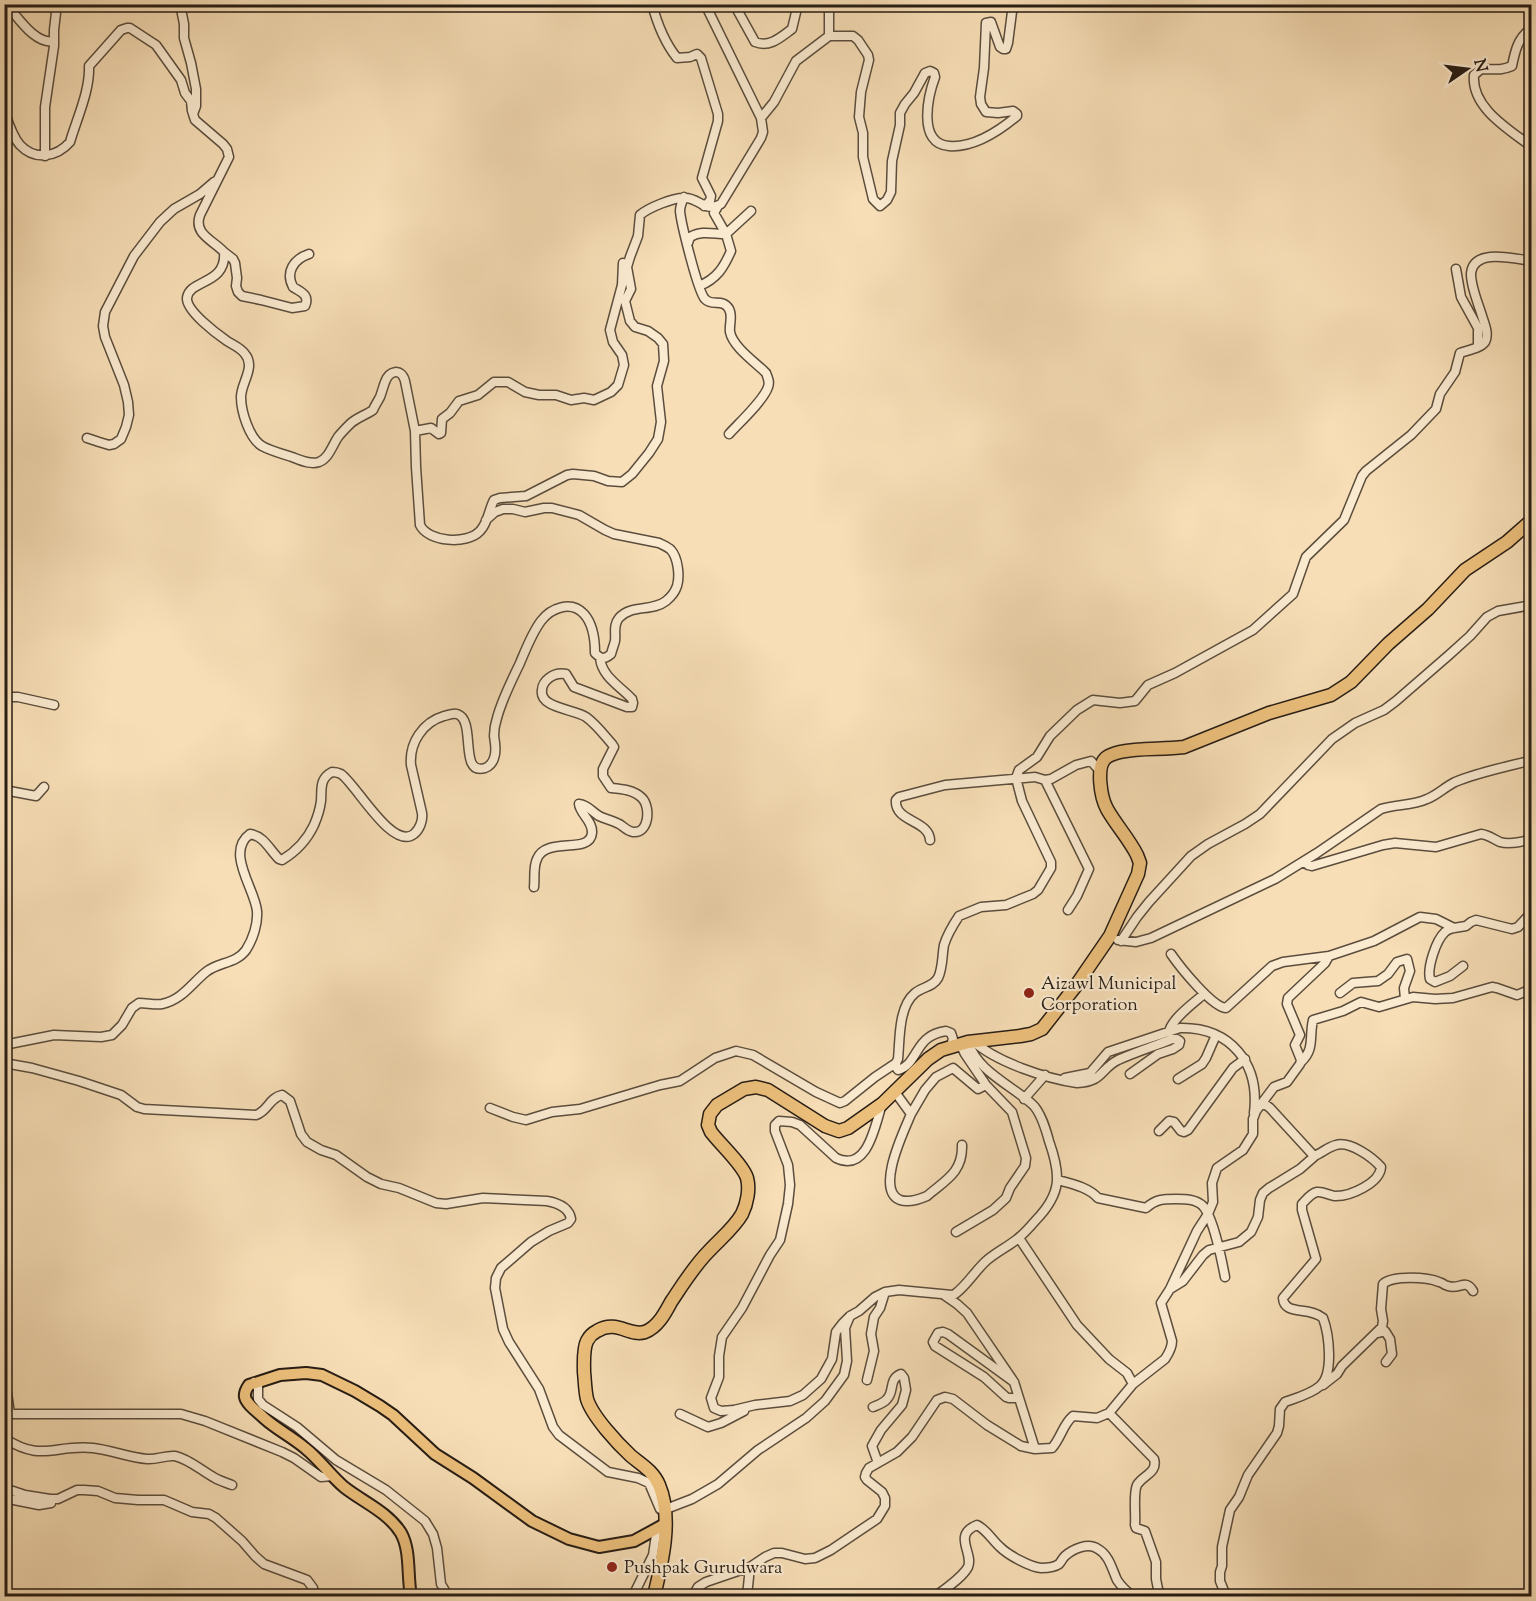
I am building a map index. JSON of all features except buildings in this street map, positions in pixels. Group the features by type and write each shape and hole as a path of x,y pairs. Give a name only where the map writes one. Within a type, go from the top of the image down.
{"highway":[{"path":"654,1596 661,1565 661,1526 666,1509 660,1486 648,1468 632,1457 615,1440 592,1410 587,1399 584,1364 587,1341 594,1333 603,1328 615,1326 643,1333 661,1319 690,1272 741,1215 747,1201 747,1178 708,1125 710,1114 717,1105 744,1089 756,1087 768,1090 825,1126 838,1131 855,1124 882,1104 928,1059 941,1050 962,1044 1031,1034 1042,1029 1115,939 1138,874 1140,863 1132,846 1106,807 1101,788 1100,771 1107,757 1119,752 1184,747 1269,713 1331,695 1351,682 1388,644 1428,609 1465,570 1507,542 1532,520"}],"main road":[{"path":"411,1596 405,1541 400,1531 390,1520 344,1486 314,1455 271,1425 249,1404 245,1391 249,1385 280,1375 306,1373 322,1375 355,1391 393,1415 435,1454 473,1478 531,1521 569,1539 599,1547 634,1541 661,1526"}],"street":[{"path":"6,4 39,39 47,42 54,41"},
{"path":"45,156 45,107 57,4"},
{"path":"183,4 184,38 196,89 194,114"},
{"path":"652,4 662,32 677,58 697,54 701,58 718,114 718,122 702,178 711,196 710,201 704,206"},
{"path":"699,286 716,277 726,264 731,251 726,234 714,213 763,132 761,118 705,4"},
{"path":"734,4 748,32 755,42 762,45 769,44 792,29 798,4"},
{"path":"827,4 834,35"},
{"path":"761,118 774,102 796,61 834,35 853,36 861,44 869,60 861,92 863,157 873,199 880,206 891,192 892,161 900,125 900,114 925,73 930,71 935,77 927,107 927,121 934,138 941,145 950,147 981,140 1017,116 1013,111 986,112 980,97 986,23 991,22 1000,47 1006,49 1013,4"},
{"path":"4,110 20,145 33,155 45,156 64,148 70,142 90,77 89,66 121,30 130,28 156,45 181,80 185,93 191,101 195,120 227,149 229,157 197,223 204,235 236,263 238,292 242,296 292,309 304,306 306,297 304,293 293,287 290,272 295,262 309,254"},
{"path":"1532,28 1521,39 1515,50 1512,66 1497,70 1481,69 1474,75 1474,82 1481,101 1491,114 1502,126 1532,147"},
{"path":"87,438 109,445 114,444 121,439 129,415 124,385 105,337 103,326 105,312 134,256 160,222 174,209 200,194 219,178"},
{"path":"684,197 680,209 704,299 727,305 731,316 730,331 736,344 769,378 769,385 762,397 729,434"},
{"path":"224,252 219,272 191,291 187,298 197,316 246,354 249,370 240,395 242,410 246,422 260,445 308,463 320,462 328,455 338,436 349,424 374,410 385,380 389,375 397,372 403,376 415,431 419,519 427,534 447,540 466,539 479,533 494,500 526,496 567,475 594,476 608,481 622,482 632,474 649,453 658,439 661,422 657,387 664,361 663,344 648,331 635,327 630,321 625,301 631,289 627,267 638,236 640,215 654,206 684,197 693,199 704,206 718,206"},
{"path":"688,243 692,235 709,232 726,234 751,211"},
{"path":"415,431 430,429 439,434 442,419 459,401 478,395 494,382 508,382 525,392 556,395 571,400 584,398 594,400 611,392 618,385 624,365 622,355 613,342 610,330 622,285 622,266 630,257"},
{"path":"1130,1074 1158,1054 1173,1049 1179,1045 1180,1041 1172,1039 1116,1061 1093,1080 1077,1083 1024,1069 985,1051 962,1044 952,1039 951,1033 946,1030 922,1043 905,1068 898,1070 896,1063 901,1022 912,996 930,986 938,977 945,942 958,916 981,907 1006,905 1033,894 1038,890 1051,868 1051,862 1022,801 1016,778 1019,770 1037,757 1050,736 1077,710 1093,700 1120,703 1135,701 1148,685 1253,630 1293,594 1306,557 1344,520 1362,476 1411,435 1436,409 1440,394 1455,372 1460,353 1484,343 1486,328 1473,286 1471,275 1473,267 1479,260 1489,257 1532,261"},
{"path":"1456,269 1461,297 1478,328 1478,347"},
{"path":"486,520 495,512 503,509 525,512 552,508 579,515 605,531 659,543 671,551 678,572 678,586 672,596 663,603 634,609 620,617 614,629 614,645 611,654 600,658"},
{"path":"1115,939 1191,856 1260,814 1332,739 1355,723 1384,710 1396,701 1456,649 1487,617 1498,611 1532,605"},
{"path":"4,1045 54,1035 101,1037 112,1035 122,1025 132,1008 139,1003 155,1005 170,1002 186,992 204,973 239,958 246,950 253,934 257,909 242,869 244,838 250,834 257,835 282,860 294,852 305,842 314,825 321,802 321,788 326,775 332,772 342,775 376,816 391,830 404,837 415,833 423,819 410,758 422,728 441,716 454,713 460,715 465,721 468,732 468,754 471,763 477,768 489,765 494,759 496,748 494,728 498,714 528,645 541,621 554,610 566,606 578,609 586,616 595,640 595,653 600,658 604,671 632,699 632,707 616,704 574,687 566,674 562,673 548,678 541,692 543,698 554,706 574,711 592,721 614,747 603,769 603,776 611,788 627,790 642,797 647,810 645,825 639,832 634,833 597,815 586,805 579,804 578,806 590,822 591,838 585,843 552,847 540,853 535,865 534,887"},
{"path":"4,697 18,697 54,705"},
{"path":"1115,939 1136,942 1151,938 1275,879 1381,809 1417,803 1428,799 1452,783 1532,760"},
{"path":"930,840 928,831 907,819 897,808 896,800 945,785 1035,777 1045,780 1076,765 1091,761 1100,771"},
{"path":"1045,780 1089,869 1068,910"},
{"path":"4,790 36,796 44,786"},
{"path":"1304,861 1310,866 1315,866 1383,845 1395,843 1436,847 1481,834 1505,843 1519,843 1532,839"},
{"path":"1463,966 1450,976 1435,982 1430,980 1429,971 1439,941 1448,929 1466,926 1476,920 1512,929 1518,927 1532,912"},
{"path":"1171,954 1204,994 1219,1007 1226,1008 1277,963 1329,956 1374,941 1420,917 1436,919 1454,928"},
{"path":"1301,1062 1295,1045 1300,1035 1287,1001 1325,963 1329,956"},
{"path":"1340,993 1353,983 1378,981 1388,974 1397,962 1407,958 1410,971 1404,988 1405,999"},
{"path":"1254,1114 1274,1088 1287,1082 1309,1053 1312,1022 1315,1018 1344,1011 1362,1002 1379,1007 1413,997 1453,998 1492,987 1517,995 1529,990"},
{"path":"1169,1032 1170,1026 1178,1016 1204,994"},
{"path":"693,1596 698,1587 706,1582 750,1567 774,1553 815,1558 878,1519 885,1506 885,1498 882,1491 865,1477 869,1468 897,1452 912,1437 937,1400 945,1397 953,1399 987,1425 1022,1446 1035,1449 1052,1448 1068,1419 1073,1416 1096,1418 1109,1413 1133,1384 1165,1359 1172,1348 1172,1341 1161,1303 1213,1202 1212,1183 1215,1172 1220,1165 1243,1150 1253,1134 1256,1100 1252,1078 1245,1059 1221,1036 1190,1028 1180,1028 1108,1053 1090,1073 1058,1078"},
{"path":"1178,1079 1202,1064 1216,1035"},
{"path":"956,1232 993,1210 1006,1198 1026,1162 1025,1150 1012,1112 986,1085 965,1054 962,1044"},
{"path":"882,1104 869,1143 861,1157 849,1161 836,1158 800,1125 779,1121 775,1125 790,1175 788,1204 780,1240 742,1308 722,1337 719,1377 711,1398 714,1408 721,1411 790,1401 803,1395 821,1379 832,1359 836,1332 850,1316 885,1292 899,1290 952,1295 958,1292 986,1261 1019,1238 1054,1197 1058,1180 1054,1155 1034,1105 978,1062 962,1044"},
{"path":"490,1107 526,1120 552,1112 580,1109 680,1081 715,1058 736,1052 753,1055 816,1092 840,1103 896,1063"},
{"path":"1159,1131 1169,1120 1180,1131 1188,1130 1233,1068 1245,1059"},
{"path":"4,1063 79,1081 121,1095 137,1107 144,1109 256,1115 264,1112 276,1096 282,1095 291,1101 301,1134 307,1142 336,1155 381,1184 399,1188 436,1203 446,1204 483,1198 547,1200 567,1209 571,1219 568,1224 549,1231 531,1242 501,1268 496,1278 495,1288 502,1329 538,1389 552,1426 559,1435 608,1472 645,1480 652,1488 660,1509 692,1499 718,1484 758,1450 806,1418 825,1401 844,1375 847,1361 845,1328 850,1316"},
{"path":"962,1145 962,1155 957,1169 927,1196 909,1202 895,1197 891,1192 889,1176 910,1114 936,1077 953,1068 978,1089 986,1085"},
{"path":"1024,1099 1046,1075"},
{"path":"895,1092 910,1114"},
{"path":"1260,1105 1270,1108 1313,1155 1316,1155"},
{"path":"1170,1289 1183,1281 1209,1250 1239,1242 1251,1232 1258,1217 1263,1193 1300,1169 1316,1155 1340,1144 1370,1156 1381,1167 1381,1173 1376,1179 1363,1188 1336,1196 1314,1193 1302,1204 1316,1258 1283,1298 1283,1303 1286,1307 1312,1312 1323,1318 1329,1355 1327,1374 1320,1386"},
{"path":"1058,1180 1093,1193 1098,1198 1146,1208 1153,1202 1165,1198 1196,1201 1208,1214 1225,1277"},
{"path":"1019,1238 1077,1325 1109,1359 1127,1373 1133,1384"},
{"path":"1226,1596 1220,1581 1220,1572 1222,1547 1230,1510 1239,1497 1248,1475 1277,1432 1282,1406 1285,1402 1320,1386 1337,1374 1342,1366 1382,1328 1382,1292 1383,1284 1387,1281 1407,1278 1430,1280 1454,1287 1466,1284 1473,1291"},
{"path":"867,1380 874,1351 870,1334 874,1317 880,1308 885,1292"},
{"path":"942,1294 967,1313 1014,1382 1035,1449"},
{"path":"1377,1333 1385,1331 1390,1339 1392,1354 1386,1362"},
{"path":"1014,1382 948,1334 938,1333 933,1342 935,1346 984,1377 1006,1397 1019,1398"},
{"path":"4,1372 8,1414 181,1414 205,1421 282,1452 321,1477 333,1476"},
{"path":"873,1407 886,1400 891,1392 894,1378 901,1374 906,1390 902,1405 881,1430 872,1446 878,1463"},
{"path":"254,1382 258,1386 258,1399 263,1405 297,1427 336,1460 386,1490 425,1521 433,1534 441,1584 448,1596"},
{"path":"680,1414 706,1427 711,1427 755,1405"},
{"path":"1109,1413 1154,1459 1154,1469 1136,1489 1135,1525 1136,1528 1145,1531 1156,1562 1158,1596"},
{"path":"4,1438 15,1445 41,1452 91,1448 147,1459 173,1456 186,1460 218,1480 232,1485"},
{"path":"4,1488 25,1495 50,1499 58,1499 72,1491 92,1490 125,1500 164,1500 192,1512 209,1515 216,1518 242,1541 264,1564 307,1580 314,1588 314,1596"},
{"path":"4,1498 39,1505 63,1500 72,1491"},
{"path":"936,1596 967,1569 969,1562 964,1541 968,1530 977,1525 1000,1548 1029,1564 1042,1568 1057,1565 1064,1556 1083,1546 1093,1546 1101,1550 1114,1569 1117,1579 1133,1596"},
{"path":"633,1596 653,1555 661,1526"},
{"path":"747,1596 750,1567"}],"place":[{"name":"Aizawl Municipal Corporation","path":"1029,993"},
{"name":"Pushpak Gurudwara","path":"612,1567"}]}
